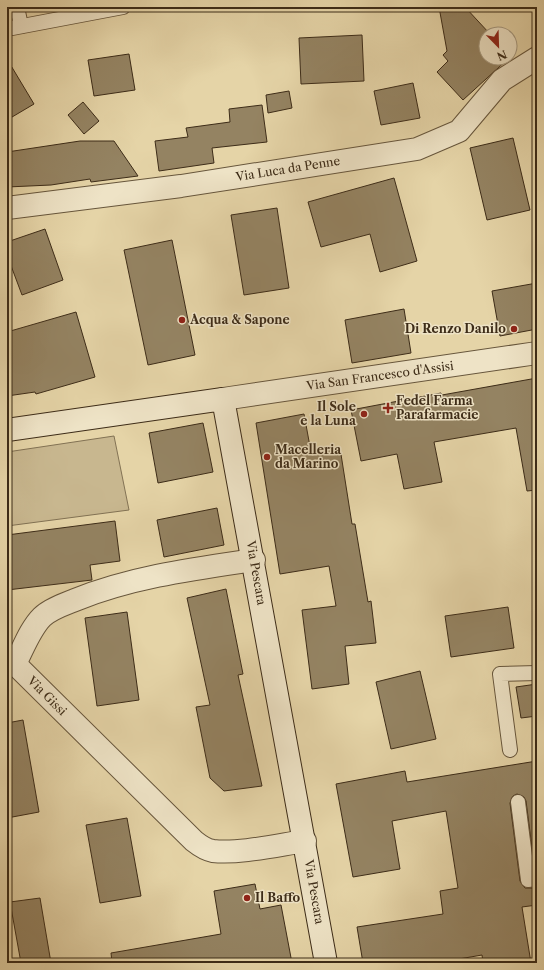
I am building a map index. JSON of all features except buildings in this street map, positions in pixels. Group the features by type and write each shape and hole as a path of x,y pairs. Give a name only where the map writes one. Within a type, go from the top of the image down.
{"street":[{"name":"Via Luca da Penne","path":"7,208 181,186 417,149 459,131 502,80 537,58"},
{"name":"Via San Francesco d'Assisi","path":"223,399 537,353"},
{"path":"7,430 223,399"},
{"name":"Via Pescara","path":"223,399 254,560 326,963"},
{"name":"Via Gissi","path":"254,560 154,576 88,595 63,605 43,616 11,666 202,847 211,851 228,851 305,841"}],"lane":[{"path":"17,7 14,27 123,7"},
{"path":"510,750 500,674 537,673"},
{"path":"518,802 528,880 537,880"}],"shaded area":[{"path":"114,436 129,510 7,526 7,452"}],"place":[{"name":"Acqua & Sapone","path":"182,320"},
{"name":"Di Renzo Danilo","path":"514,329"},
{"name":"Fedel Farma Parafarmacie","path":"388,408"},
{"name":"Il Sole e la Luna","path":"364,414"},
{"name":"Macelleria da Marino","path":"267,457"},
{"name":"Il Baffo","path":"247,898"}]}
